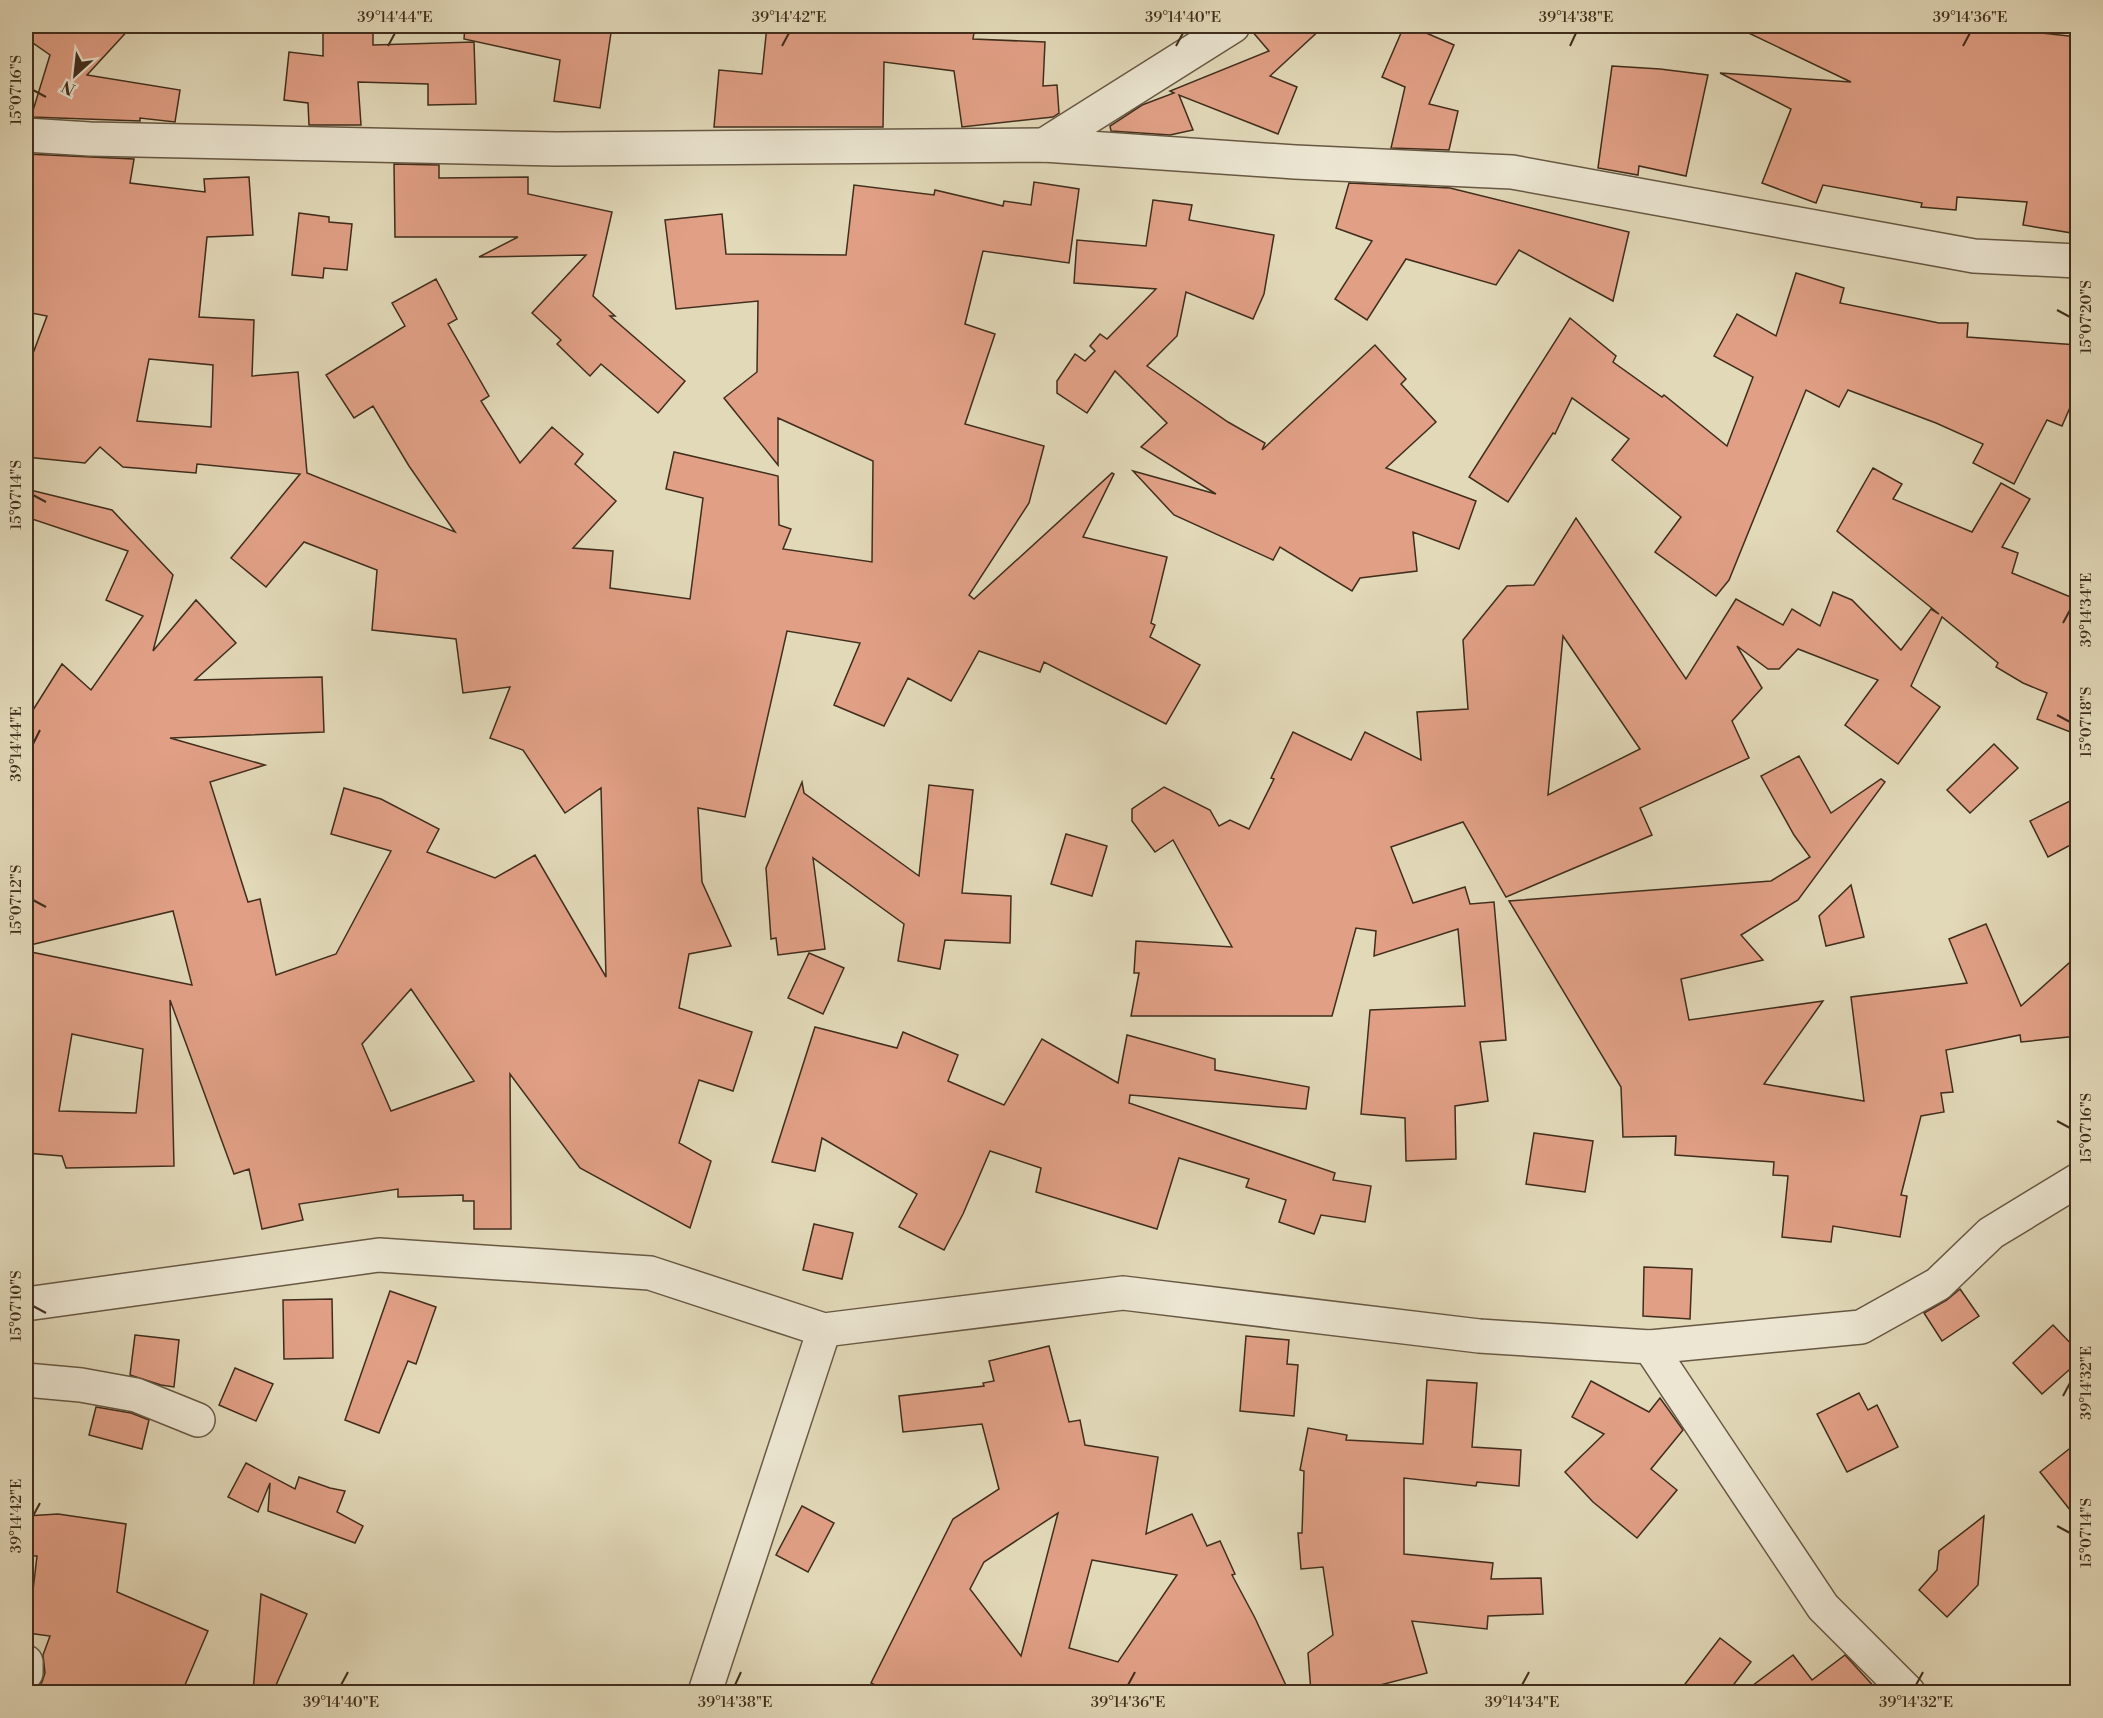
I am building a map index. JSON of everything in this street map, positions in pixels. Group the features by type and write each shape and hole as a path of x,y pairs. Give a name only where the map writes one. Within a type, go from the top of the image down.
{"street":[{"path":"1044,145 1233,26"},
{"path":"26,135 90,139 556,149 1044,145 1295,162 1512,172 1974,256 2078,261"},
{"path":"26,1304 379,1255 651,1273 824,1330 1123,1293 1479,1336 1650,1347 1861,1327 1938,1284 1991,1233 2078,1180"},
{"path":"705,1692 824,1330"},
{"path":"1650,1347 1823,1607 1908,1692"},
{"path":"26,1380 81,1385 136,1395 198,1420"},
{"path":"26,1662 26,1673"}],"building":[{"path":"26,26 132,26 87,75 180,90 175,122 140,118 140,121 31,117 50,55 26,38"},
{"path":"323,26 373,26 373,45 474,42 476,104 428,105 428,84 358,82 361,125 309,125 308,103 284,100 289,52 323,56"},
{"path":"465,26 612,26 600,108 554,101 560,60 464,39"},
{"path":"767,26 975,26 973,39 1045,42 1043,86 1057,85 1059,113 1053,117 962,127 954,71 884,62 883,127 714,127 719,70 762,74"},
{"path":"1252,26 1324,26 1270,76 1297,87 1278,134 1179,95 1193,130 1170,135 1111,131 1110,126 1142,105 1174,93 1170,91 1269,51 1251,30"},
{"path":"1404,26 1410,26 1454,45 1429,104 1458,111 1449,150 1391,148 1405,87 1382,77"},
{"path":"1734,26 1849,26 1847,30 1955,31 1952,26 1994,26 1995,28 2078,37 2078,234 2023,225 2027,202 1957,197 1956,210 1921,207 1922,203 1823,185 1816,203 1762,183 1791,109 1720,73 1851,82"},
{"path":"1612,66 1708,75 1686,176 1639,166 1638,175 1598,168"},
{"path":"26,154 134,159 130,183 205,192 204,179 249,177 253,235 207,237 199,317 254,320 252,376 298,372 307,473 455,532 409,466 373,406 354,418 326,375 405,326 392,303 436,279 457,319 448,324 489,396 481,401 520,463 552,427 583,454 575,464 616,501 573,548 613,551 610,588 690,599 703,498 666,489 674,452 778,476 779,525 791,529 783,549 872,562 873,461 778,418 778,465 724,398 757,372 758,301 676,309 665,220 722,214 726,254 846,255 854,185 934,195 935,190 1003,206 1004,201 1031,205 1034,182 1079,189 1069,263 983,251 965,324 995,334 965,424 1044,446 1029,503 969,595 974,599 1112,473 1114,474 1083,537 1167,557 1151,623 1155,625 1150,637 1200,665 1166,724 1044,662 1040,672 979,651 951,701 908,678 884,726 834,705 860,643 787,631 745,817 698,808 702,882 731,946 689,954 679,1008 752,1032 733,1091 699,1080 679,1143 711,1161 690,1228 580,1168 510,1074 511,1229 474,1229 474,1201 463,1201 463,1195 398,1197 398,1189 299,1204 303,1220 262,1229 249,1169 234,1174 170,1000 174,1166 66,1168 62,1156 26,1153 26,951 192,985 173,911 26,946 26,721 62,664 91,690 143,616 106,600 128,551 26,517 26,489 112,510 173,575 153,651 196,600 236,643 195,680 322,677 324,732 170,738 265,765 210,782 248,902 260,899 276,975 336,954 391,851 331,834 344,788 381,799 439,829 427,852 495,878 535,855 606,977 601,788 565,813 523,750 490,738 510,687 463,693 456,639 372,630 377,570 304,542 266,587 231,558 300,474 197,464 196,473 123,467 100,447 85,463 26,457 26,372 47,316 26,312","holes":["149,359 213,365 211,427 137,421","411,989 474,1081 391,1111 362,1044","72,1034 143,1049 136,1113 59,1111"]},
{"path":"394,164 439,165 439,178 528,177 528,194 612,212 593,296 615,316 610,316 685,381 658,413 601,364 590,376 557,344 561,340 532,313 586,255 479,257 518,237 395,237"},
{"path":"1349,183 1450,188 1629,232 1613,301 1519,250 1496,285 1406,259 1367,320 1335,299 1372,241 1336,228"},
{"path":"1153,200 1192,205 1189,220 1274,235 1264,294 1253,319 1186,292 1177,336 1147,366 1228,422 1265,443 1262,450 1375,345 1406,379 1401,384 1436,422 1386,468 1476,501 1459,549 1413,532 1417,571 1360,578 1352,591 1280,547 1273,560 1174,515 1133,471 1216,494 1141,447 1167,423 1115,371 1087,413 1057,393 1057,381 1075,354 1085,361 1095,351 1090,346 1100,334 1107,339 1156,289 1074,283 1077,240 1146,246"},
{"path":"299,213 329,217 329,222 352,224 347,270 324,268 323,278 292,275"},
{"path":"1796,273 1844,288 1840,303 1939,323 1968,323 1967,337 2078,345 2078,389 2062,426 2047,420 2014,484 1973,463 1983,444 1936,423 1848,390 1839,407 1806,390 1729,580 1716,596 1655,552 1681,517 1612,460 1629,439 1572,398 1555,434 1553,433 1508,502 1469,477 1570,318 1616,356 1613,362 1662,397 1664,395 1727,446 1753,377 1714,356 1737,314 1776,336"},
{"path":"1873,468 1902,484 1893,499 1972,532 2001,483 2030,499 2002,547 2018,553 2012,573 2078,600 2078,735 2037,719 2047,693 2023,683 1996,667 1998,663 1942,617 1911,686 1940,707 1898,764 1845,725 1878,680 1798,649 1779,669 1768,669 1737,646 1762,688 1732,721 1749,758 1640,808 1652,835 1506,897 1463,822 1391,847 1413,903 1465,887 1470,904 1494,902 1506,1040 1480,1042 1488,1101 1455,1106 1456,1159 1406,1161 1405,1118 1361,1114 1370,1010 1465,1006 1458,929 1374,956 1376,931 1356,928 1332,1016 1131,1016 1139,973 1134,973 1136,941 1232,947 1173,840 1155,852 1132,821 1132,809 1164,787 1210,810 1219,826 1230,820 1249,829 1274,779 1271,778 1293,732 1351,760 1365,732 1421,760 1417,712 1468,709 1463,640 1507,586 1534,585 1576,518 1686,679 1736,599 1783,625 1792,609 1820,626 1833,592 1852,600 1901,650 1931,609 1939,614 1837,531","holes":["1563,636 1640,749 1548,795"]},
{"path":"1994,744 2018,768 1970,813 1947,790"},
{"path":"1799,756 1831,813 1881,779 1885,782 1798,900 1741,935 1763,960 1681,979 1689,1020 1823,1001 1764,1084 1864,1101 1851,997 1967,983 1949,939 1986,924 2021,1006 2078,955 2078,1036 2021,1042 2020,1035 1946,1050 1953,1092 1941,1093 1944,1112 1921,1116 1901,1195 1907,1196 1900,1237 1833,1226 1831,1242 1782,1237 1788,1176 1773,1175 1774,1162 1675,1155 1676,1136 1623,1137 1621,1087 1509,901 1771,881 1810,857 1794,835 1761,776"},
{"path":"802,782 804,793 919,876 929,785 973,790 962,893 1011,896 1010,943 945,940 940,969 898,961 904,924 813,858 825,949 778,955 776,938 771,939 766,868"},
{"path":"2078,797 2078,841 2048,857 2030,821"},
{"path":"1066,834 1107,846 1092,896 1051,884"},
{"path":"1851,885 1864,937 1826,946 1819,916"},
{"path":"809,953 844,968 823,1014 788,998"},
{"path":"815,1027 897,1048 903,1032 958,1055 948,1081 1004,1105 1042,1039 1118,1083 1127,1035 1215,1059 1215,1070 1309,1087 1306,1109 1130,1095 1129,1103 1335,1173 1333,1180 1371,1186 1365,1222 1321,1215 1314,1234 1279,1222 1286,1200 1246,1187 1249,1179 1179,1158 1157,1229 1036,1192 1041,1168 990,1151 963,1214 944,1250 899,1227 917,1194 822,1138 815,1171 772,1162"},
{"path":"1534,1133 1593,1141 1585,1192 1526,1184"},
{"path":"814,1224 853,1233 842,1279 803,1270"},
{"path":"1644,1267 1692,1269 1690,1319 1643,1316"},
{"path":"1960,1289 1979,1316 1942,1341 1924,1313 1947,1300"},
{"path":"390,1291 436,1307 416,1364 408,1361 379,1433 345,1420"},
{"path":"332,1299 333,1358 284,1359 283,1300"},
{"path":"2053,1325 2078,1351 2078,1362 2042,1394 2013,1363"},
{"path":"135,1335 179,1340 174,1387 130,1375"},
{"path":"1246,1336 1289,1340 1287,1364 1298,1365 1294,1416 1240,1411"},
{"path":"1049,1346 1069,1422 1080,1420 1085,1445 1158,1457 1146,1534 1192,1514 1207,1546 1220,1541 1235,1574 1232,1575 1255,1618 1289,1692 889,1692 871,1683 953,1519 999,1489 982,1424 903,1432 899,1396 984,1386 983,1383 994,1381 989,1361","holes":["1058,1513 1021,1656 970,1589 984,1562","1092,1560 1177,1575 1118,1662 1069,1648"]},
{"path":"235,1368 273,1384 256,1421 219,1405"},
{"path":"1427,1380 1477,1383 1472,1447 1521,1450 1519,1486 1477,1482 1476,1486 1404,1478 1404,1554 1493,1563 1491,1579 1541,1578 1543,1614 1488,1616 1487,1629 1412,1621 1427,1673 1353,1692 1311,1692 1308,1653 1333,1635 1323,1567 1301,1569 1298,1533 1302,1533 1304,1471 1300,1470 1308,1428 1347,1435 1346,1440 1423,1444"},
{"path":"1591,1381 1649,1412 1660,1398 1683,1430 1651,1469 1677,1490 1637,1538 1593,1502 1565,1472 1604,1434 1572,1417"},
{"path":"1859,1393 1868,1410 1877,1405 1898,1447 1847,1472 1817,1414"},
{"path":"96,1407 131,1413 149,1420 142,1449 89,1435"},
{"path":"2078,1442 2078,1520 2040,1472"},
{"path":"246,1463 295,1489 299,1477 345,1491 337,1512 363,1526 355,1543 268,1511 270,1483 258,1512 228,1497"},
{"path":"802,1506 834,1523 808,1572 776,1555"},
{"path":"58,1514 126,1524 117,1592 208,1631 182,1692 29,1692 36,1689 42,1682 45,1673 43,1655 50,1636 28,1633 37,1556 26,1556 26,1516"},
{"path":"1984,1516 1978,1585 1947,1617 1919,1590 1937,1570 1939,1551"},
{"path":"261,1594 307,1614 273,1692 253,1692"},
{"path":"1720,1638 1751,1662 1728,1692 1679,1692"},
{"path":"1793,1655 1812,1680 1845,1655 1879,1692 1744,1692"}]}
